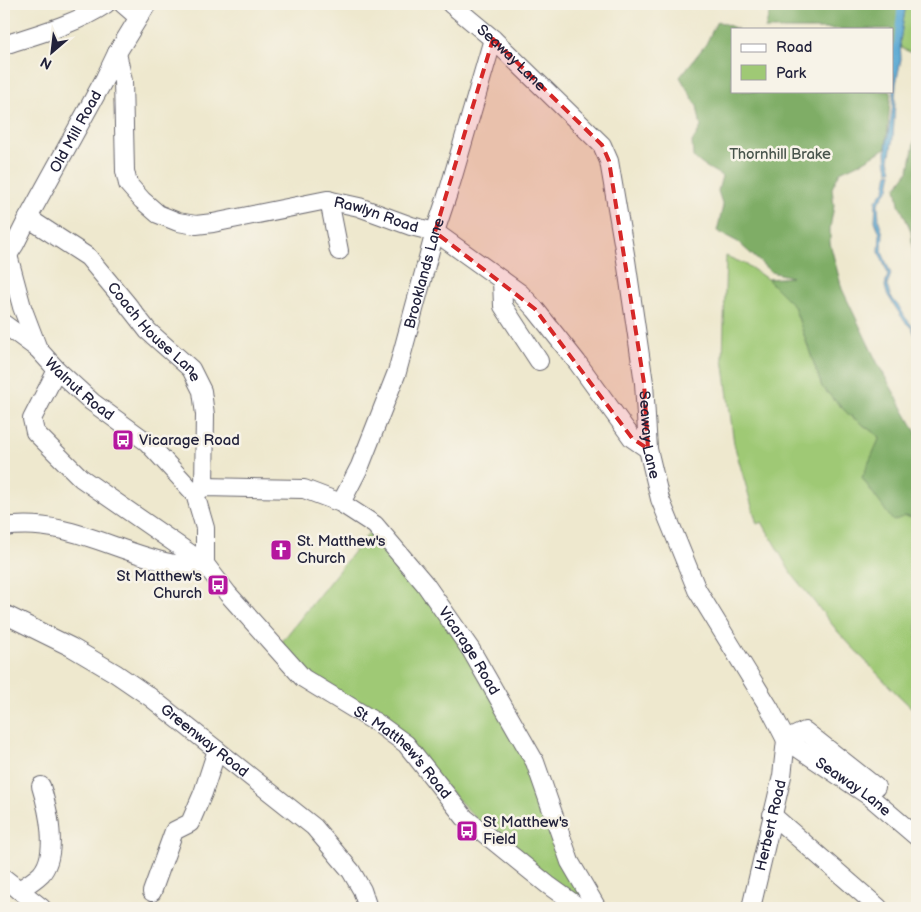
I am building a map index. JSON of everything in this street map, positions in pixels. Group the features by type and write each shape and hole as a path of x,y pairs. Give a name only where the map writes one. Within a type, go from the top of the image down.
{"street":[{"path":"4,45 65,24 106,4"},
{"path":"123,4 142,10"},
{"name":"Seaway Lane","path":"452,4 494,39 602,145 609,161 644,382 648,449 660,499 697,590 770,709 786,740 869,796 917,837"},
{"name":"Old Mill Road","path":"6,258 142,10"},
{"name":"Brooklands Lane","path":"341,503 360,466 397,372 435,232 494,39"},
{"name":"Rawlyn Road","path":"117,53 123,88 125,171 128,184 158,214 178,222 196,225 328,200 359,207 411,226 435,232 502,280 535,309 577,362 632,438 648,449"},
{"path":"328,200 339,251"},
{"name":"Coach House Lane","path":"28,218 88,257 148,332 191,369 202,391 204,415 200,490"},
{"name":"Walnut Road","path":"6,258 38,349"},
{"path":"502,280 503,306 539,361"},
{"name":"Walnut Road","path":"4,324 38,349 57,370 92,402 148,442 200,490 205,528 205,564"},
{"path":"57,370 32,419 35,432 81,478 205,564"},
{"name":"Vicarage Road","path":"200,490 304,489 341,503 375,525 425,584 471,650 535,762 570,862 597,908"},
{"path":"4,527 16,525 41,526 83,534 171,563 205,564"},
{"name":"St. Matthew's Road","path":"205,564 228,594 304,678 377,723 406,744 465,818 541,880 580,908"},
{"name":"Greenway Road","path":"4,614 71,647 115,673 150,697 314,826 351,870 362,890 368,908"},
{"path":"786,740 805,731 917,821"},
{"name":"Herbert Road","path":"751,908 782,776 786,740"},
{"path":"152,892 174,830 190,823 203,793 217,750"},
{"path":"19,890 41,874 48,863 50,834 47,803 41,786"},
{"path":"772,815 879,908"},
{"path":"4,878 42,908"}],"highlighted area":[{"path":"493,39 602,145 609,161 644,383 648,449 632,438 535,309 435,232"}],"green space":[{"path":"772,4 900,4 894,61 894,28 765,28"},
{"path":"906,4 917,4 917,52 912,53 901,48 900,41"},
{"name":"Thornhill Brake","path":"717,21 735,28 731,28 731,92 891,92 886,148 840,172 832,188 834,206 830,228 830,243 842,289 877,362 917,434 917,519 905,516 893,521 862,478 880,437 848,414 822,387 794,306 767,279 792,277 771,272 738,242 717,231 723,206 718,191 722,176 693,157 692,142 701,127 697,106 680,77 706,44"},
{"path":"917,127 916,289 911,231 899,204 896,188 909,170"},
{"path":"726,256 747,265 767,279 794,306 822,387 848,414 880,437 905,516 917,519 917,713 839,633 791,573 762,522 757,524 734,444 723,358"},
{"path":"375,525 471,650 597,908 515,859 405,744 276,649"}],"water":[{"path":"900,4 906,4 900,41 901,59 896,84 893,138 889,160 892,170 888,170 886,153 894,92 895,52"},
{"path":"892,172 889,188 878,203 879,221 883,234 882,252 891,274 887,286 891,297 917,332 917,340 912,328 905,322 887,294 885,286 888,274 879,252 880,234 875,221 876,201 885,189 888,173"}],"waterway":[{"path":"894,61 900,4"}],"place":[{"name":"Vicarage Road","path":"123,440"},
{"name":"St. Matthew's Church","path":"281,550"},
{"name":"St Matthew's Church","path":"218,585"},
{"name":"St Matthew's Field","path":"467,831"}]}
